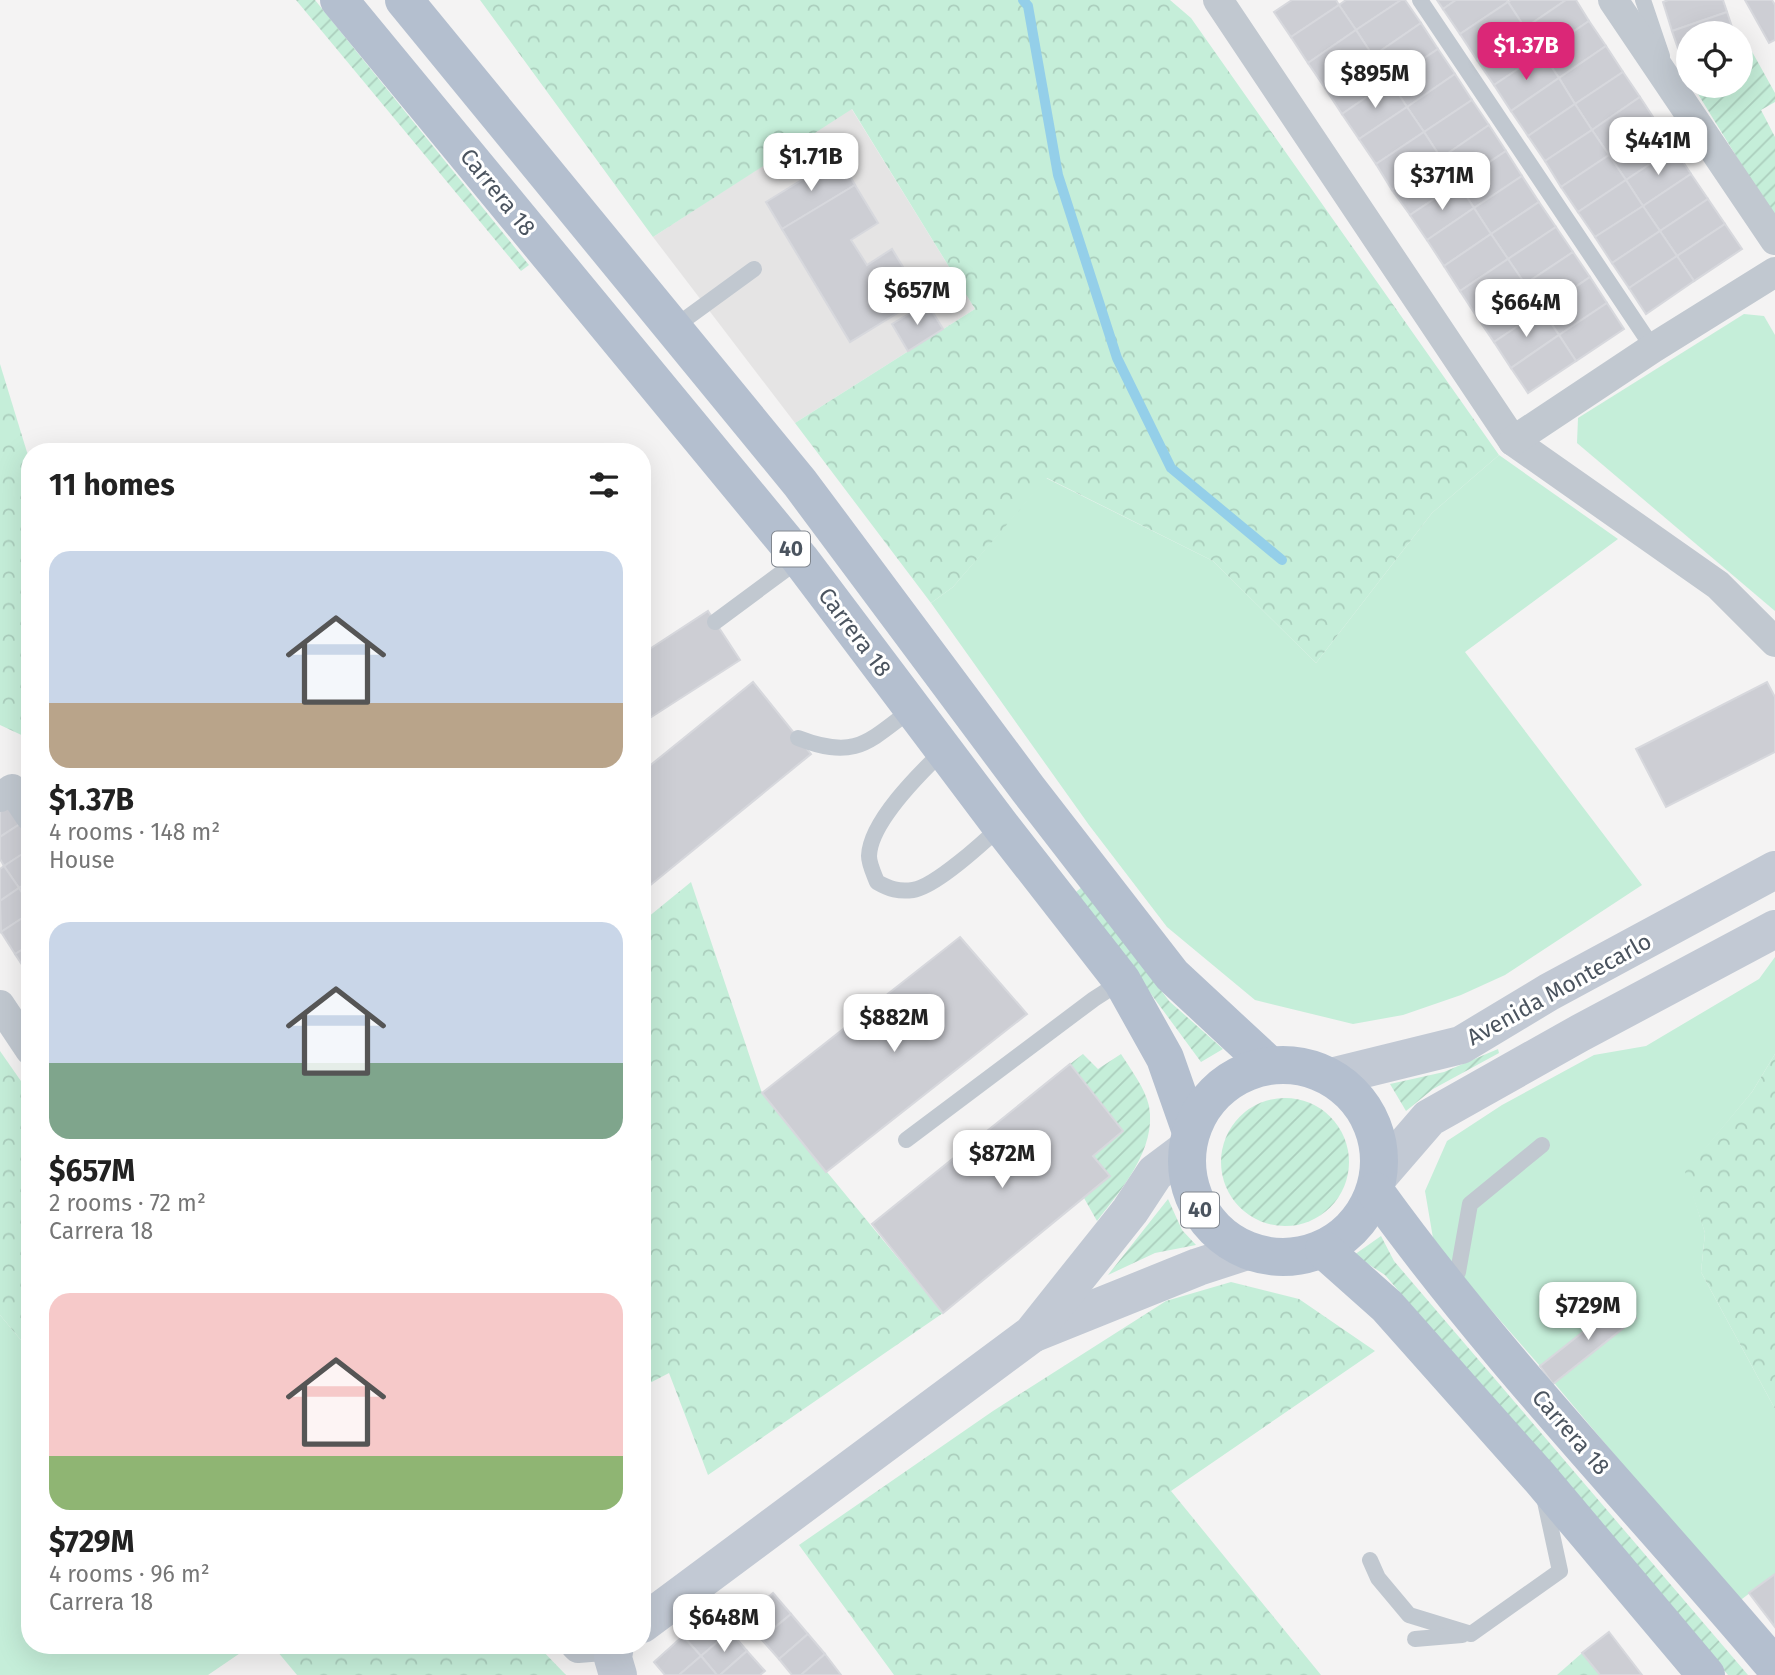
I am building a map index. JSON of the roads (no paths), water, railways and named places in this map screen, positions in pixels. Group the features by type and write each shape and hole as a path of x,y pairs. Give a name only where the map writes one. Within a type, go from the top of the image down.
{"main road":[{"name":"Carrera 18","path":"339,0 800,559 1001,826 1122,981 1165,1058 1189,1140"},
{"name":"Carrera 18","path":"404,0 800,483 1028,789 1172,975 1269,1065"},
{"path":"1189,1140 1208,1100 1235,1077 1269,1065 1301,1066 1331,1077 1354,1096 1370,1120 1378,1147 1376,1184"},
{"name":"40","path":"1189,1140 1189,1180 1199,1210 1220,1235 1247,1251 1278,1258 1324,1250 1339,1241 1361,1219 1376,1184"},
{"name":"Carrera 18","path":"1376,1184 1444,1284 1775,1667"},
{"path":"1324,1250 1387,1306 1540,1478 1706,1675"}],"street":[{"path":"1613,0 1775,240"},
{"path":"1226,3 1513,441 1718,585 1775,642"},
{"path":"1513,441 1653,348 1775,272"},
{"path":"0,797 12,789 21,802"},
{"name":"Avenida Montecarlo","path":"1331,1077 1461,1045 1549,992 1775,870"},
{"path":"1376,1184 1429,1118 1580,1033 1775,929"},
{"path":"0,1005 21,1029"},
{"path":"651,1617 1032,1334 1130,1211 1155,1173 1189,1140"},
{"path":"1032,1334 1247,1251"},
{"path":"614,1654 618,1675"}],"lane":[{"path":"1420,0 1653,348"},
{"path":"1643,0 1674,92"},
{"path":"673,328 754,269"},
{"path":"715,622 800,559"},
{"path":"798,738 818,746 854,748 873,740 912,709"},
{"path":"944,750 906,789 872,836 869,858 877,882 892,890 916,890 960,862 1001,826"},
{"path":"906,1140 1094,999 1122,981"},
{"path":"1444,1284 1458,1272 1470,1204 1542,1145"},
{"path":"1415,1639 1471,1634 1560,1571 1540,1478"},
{"path":"1370,1560 1378,1578 1409,1615 1471,1634"}],"waterway":[{"path":"1023,0 1028,6 1058,175 1117,358 1171,468 1282,560"}]}
